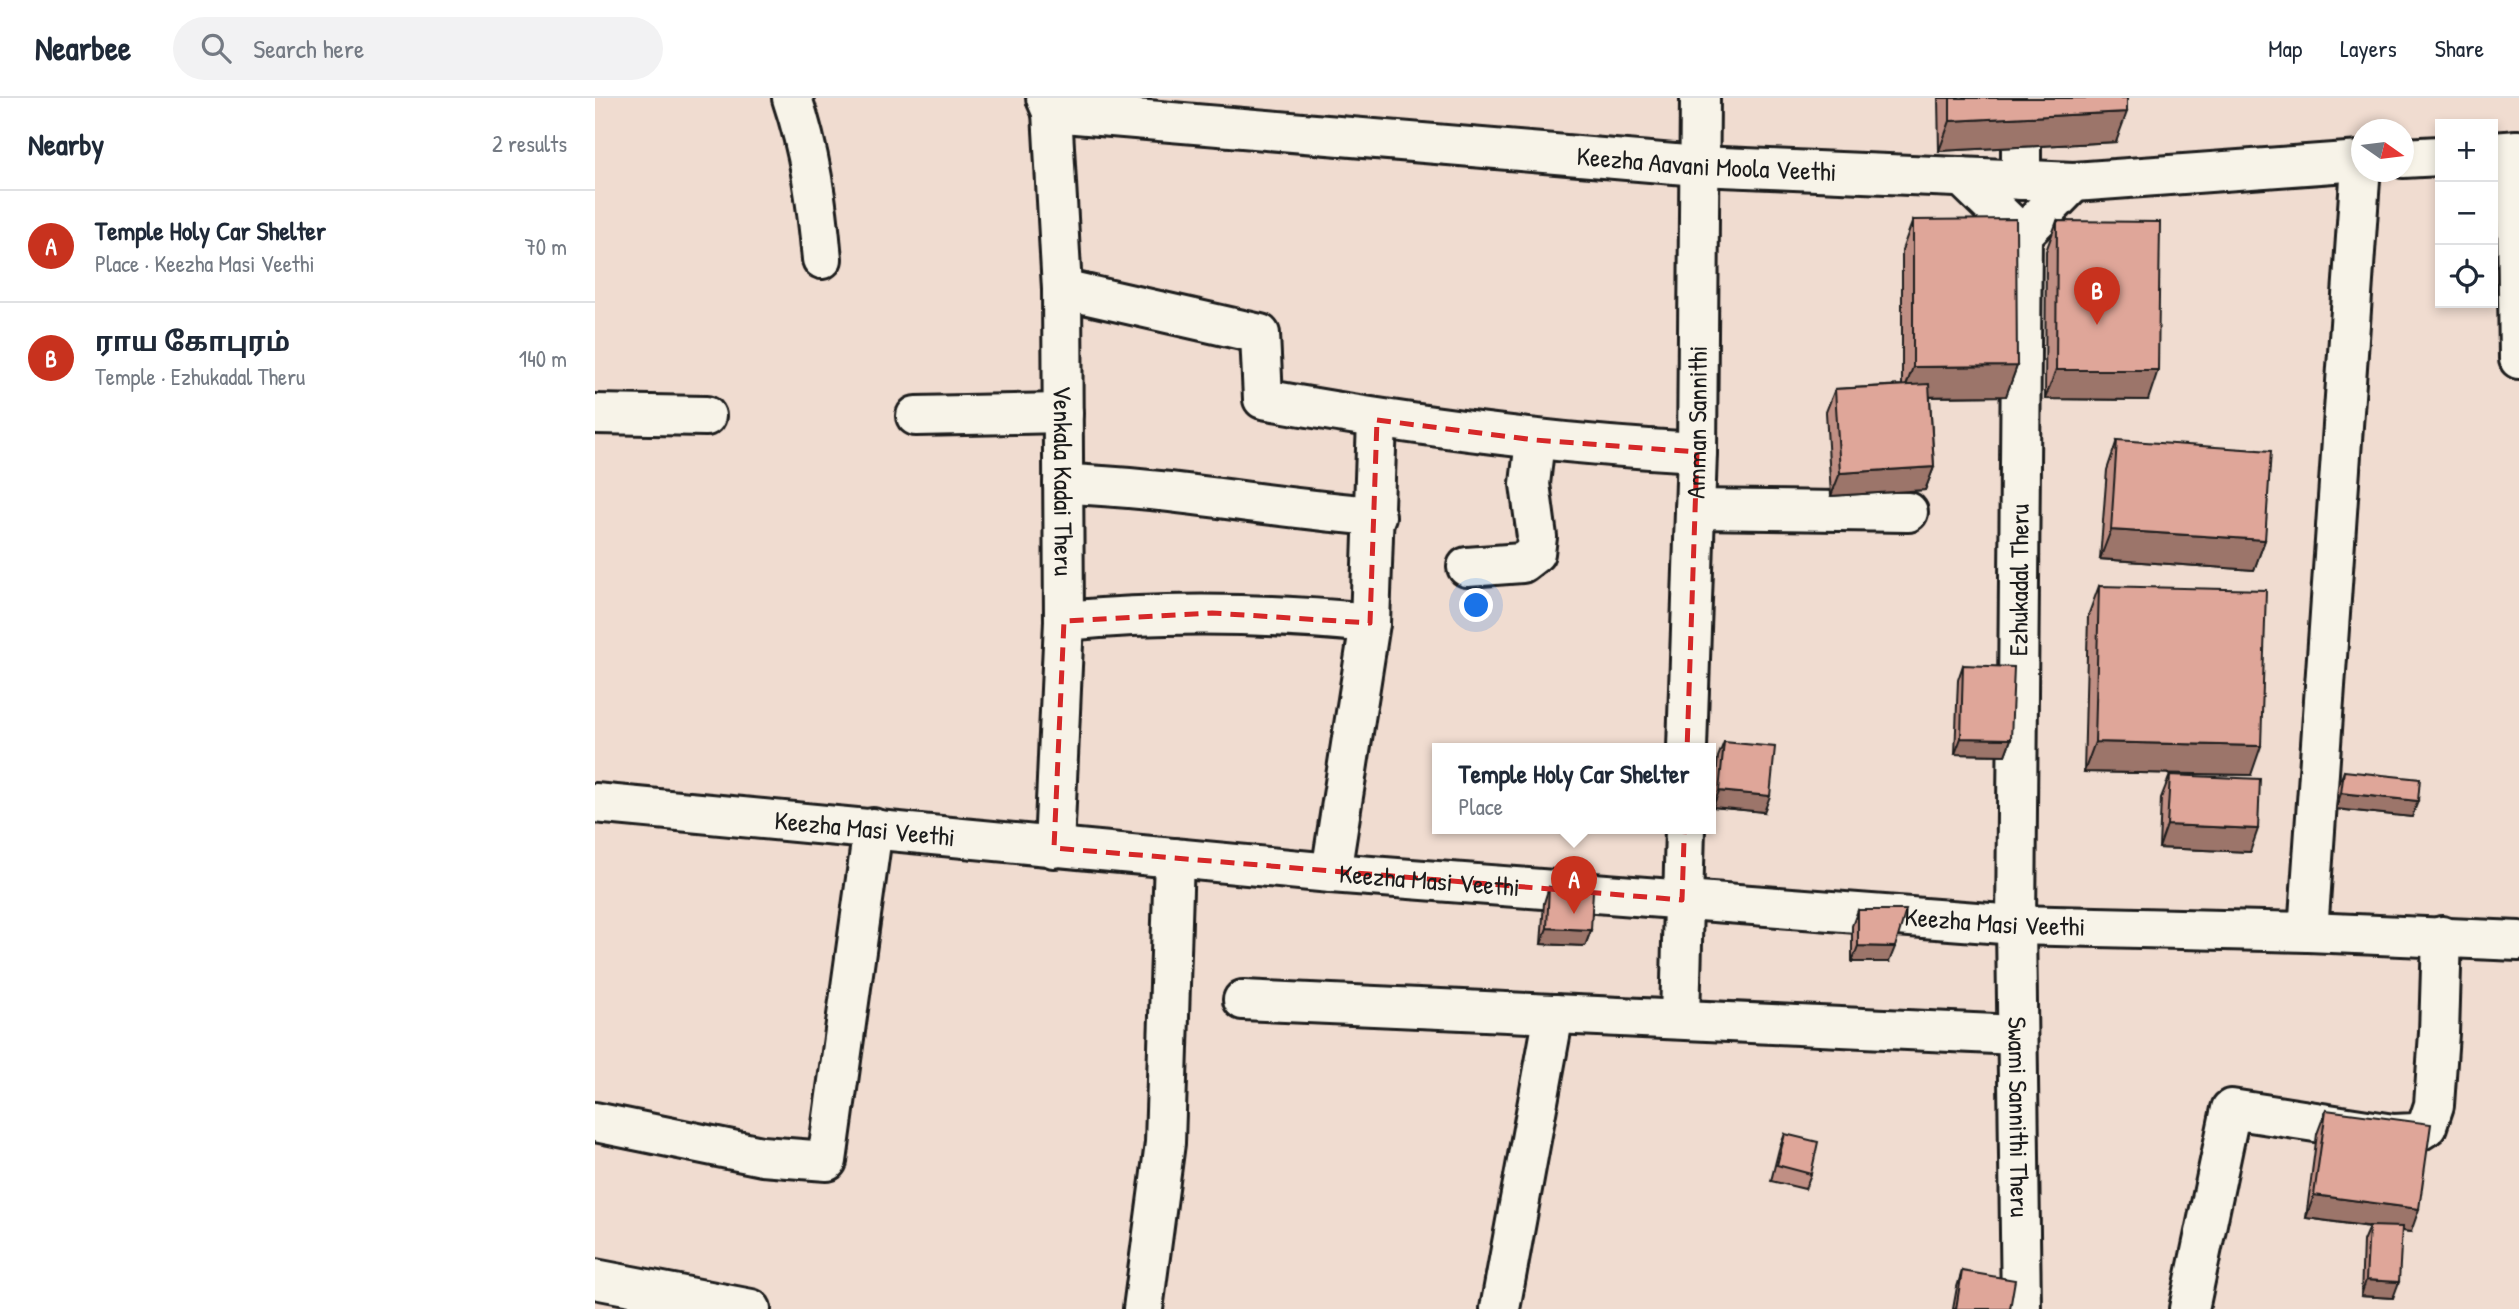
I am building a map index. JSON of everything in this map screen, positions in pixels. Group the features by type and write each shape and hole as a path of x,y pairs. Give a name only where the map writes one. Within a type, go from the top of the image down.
{"street":[{"path":"792,98 804,133 816,191 822,259"},
{"name":"Amman Sannithi","path":"1687,743 1697,452 1700,98"},
{"name":"Keezha Aavani Moola Veethi","path":"1049,105 1698,166 1962,177 2021,163 2074,182 2351,164"},
{"name":"Venkala Kadai Theru","path":"1049,105 1062,289 1063,413 1064,621 1054,848"},
{"path":"2509,151 2519,359"},
{"path":"2414,157 2435,156"},
{"path":"1962,177 2022,235 2074,182"},
{"path":"2308,932 2360,182"},
{"name":"Ezhukadal Theru","path":"2016,925 2022,235"},
{"path":"1062,289 1260,334 1262,399 1377,420 1535,440 1599,447 1697,452"},
{"path":"916,416 1063,413"},
{"path":"595,414 705,416"},
{"path":"1331,873 1370,623 1377,420"},
{"path":"1467,567 1523,564 1535,553 1537,537 1530,484 1535,440"},
{"path":"1063,484 1111,485 1375,516"},
{"path":"1695,509 1908,512"},
{"path":"1064,621 1212,613 1313,617 1370,623"},
{"name":"Keezha Masi Veethi","path":"595,803 1331,873 2016,925 2442,936 2519,941"},
{"path":"595,1122 762,1156 827,1161 873,828"},
{"path":"1681,1019 1685,834"},
{"path":"1143,1309 1165,1143 1174,858"},
{"name":"Swami Sannithi Theru","path":"2016,925 2021,1309"},
{"path":"2189,1309 2231,1109 2393,1134 2416,1133 2427,1126 2434,1105 2442,936"},
{"path":"1243,1000 2017,1035"},
{"path":"1500,1309 1555,1014"},
{"path":"595,1279 751,1309"}],"highlighted area":[{"path":"1377,420 1535,440 1697,452 1682,900 1054,848 1064,621 1212,613 1370,623"}],"building":[{"path":"1950,98 2127,98 2127,112 1950,121"},
{"path":"2016,219 2017,366 1913,367 1913,220"},
{"path":"2057,221 2160,222 2158,370 2056,370"},
{"path":"1929,384 1934,467 1840,473 1835,389"},
{"path":"2117,440 2271,451 2265,540 2111,530"},
{"path":"2099,586 2266,590 2261,746 2095,742"},
{"path":"1963,665 2014,667 2011,739 1961,738"},
{"path":"1724,742 1775,747 1770,796 1719,791"},
{"path":"2344,771 2420,779 2418,801 2341,793"},
{"path":"2170,775 2260,779 2258,829 2167,825"},
{"path":"1549,887 1593,890 1591,930 1547,928"},
{"path":"1858,910 1906,910 1895,947 1858,946"},
{"path":"2326,1110 2431,1124 2419,1209 2314,1195"},
{"path":"1785,1134 1818,1142 1811,1174 1777,1165"},
{"path":"2369,1226 2402,1227 2399,1282 2366,1280"},
{"path":"1962,1271 2015,1280 2010,1309 1956,1309"}],"place":[{"name":"ராய கோபுரம்","path":"2097,325"},
{"name":"Temple Holy Car Shelter","path":"1574,914"}]}
